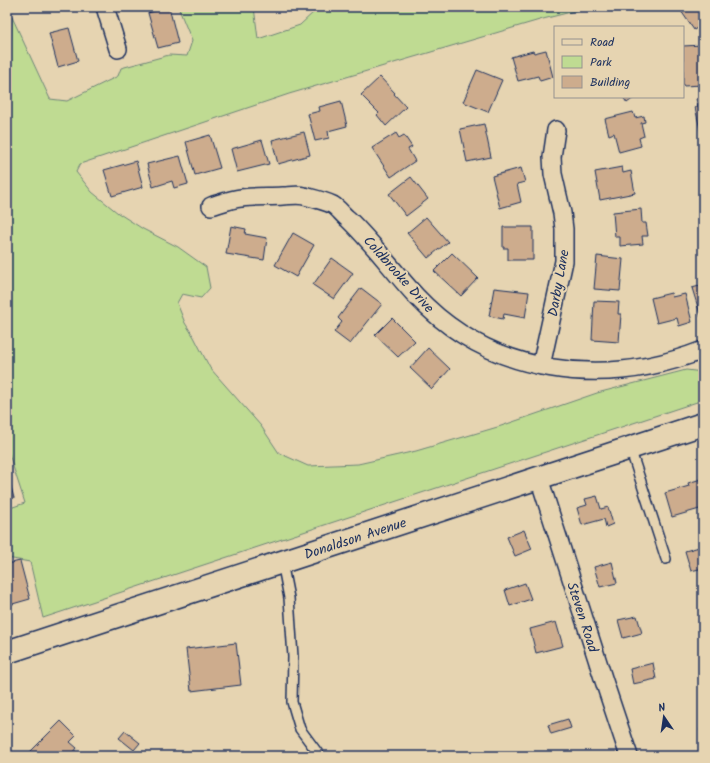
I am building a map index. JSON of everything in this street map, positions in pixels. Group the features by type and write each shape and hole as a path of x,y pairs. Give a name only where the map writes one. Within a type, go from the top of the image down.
{"main road":[{"name":"Donaldson Avenue","path":"7,652 703,424"}],"street":[{"path":"105,7 118,49"},
{"name":"Darby Lane","path":"541,366 564,261 565,250 562,213 553,174 552,157 556,130"},
{"name":"Coldbrooke Drive","path":"212,206 240,198 303,195 333,205 380,253 416,296 438,316 457,331 483,346 512,358 541,366 570,371 608,372 643,368 703,350"},
{"name":"Steven Road","path":"540,478 629,756"}],"lane":[{"path":"630,448 666,559"},
{"path":"282,562 289,598 293,657 292,702 300,729 320,756"}],"green space":[{"path":"178,7 254,7 258,39 300,25 316,10 316,7 591,7 543,19 289,94 80,164 76,172 92,192 118,213 143,229 178,247 206,267 210,288 201,298 182,294 177,303 185,323 210,368 261,426 279,453 308,466 358,464 416,451 501,426 597,393 686,370 703,372 703,400 43,618 30,562 7,558 7,509 25,503 7,448 7,95 12,17 50,99 67,101 118,76 121,68 169,55 187,56 192,41"}],"building":[{"path":"169,7 178,43 158,48 148,13"},
{"path":"703,7 703,24 694,30 679,8"},
{"path":"69,28 78,61 58,67 49,33"},
{"path":"703,45 703,85 684,86 684,46"},
{"path":"546,50 553,77 540,81 538,76 518,81 511,57 533,51 534,53"},
{"path":"477,70 502,80 488,112 463,102"},
{"path":"380,77 406,107 386,126 377,115 379,113 361,95"},
{"path":"624,98 634,98 627,103"},
{"path":"703,98 703,134 701,134 695,107 698,107 696,99"},
{"path":"341,101 347,126 328,131 329,138 315,141 308,114 320,111 319,107"},
{"path":"633,112 635,118 644,116 645,122 641,123 644,136 639,138 641,146 619,152 614,133 609,135 605,119"},
{"path":"484,124 491,157 467,162 460,129"},
{"path":"304,132 310,155 278,164 272,140"},
{"path":"396,133 399,138 404,135 412,147 408,149 415,161 391,177 372,148"},
{"path":"210,135 220,168 195,175 186,142"},
{"path":"262,140 269,164 237,172 231,149"},
{"path":"180,156 188,184 174,188 172,181 153,187 147,164"},
{"path":"136,161 143,187 112,196 104,170"},
{"path":"622,167 623,173 631,171 635,193 600,200 595,172"},
{"path":"521,168 525,182 517,184 521,202 500,208 492,176"},
{"path":"411,177 428,199 406,216 389,194"},
{"path":"641,209 642,223 646,223 648,236 642,236 643,244 620,246 620,237 615,237 613,212"},
{"path":"426,217 448,242 428,258 407,233"},
{"path":"231,226 246,229 245,234 267,238 264,260 226,254"},
{"path":"503,227 533,227 533,260 508,260 508,248 503,248"},
{"path":"293,233 314,245 296,277 275,265"},
{"path":"452,253 478,278 461,296 434,271"},
{"path":"597,256 623,259 620,291 594,289"},
{"path":"332,258 353,273 334,299 313,285"},
{"path":"703,285 703,317 701,317 692,288"},
{"path":"361,288 382,304 350,344 334,332 342,322 338,318"},
{"path":"494,288 529,292 525,318 504,314 503,319 489,316"},
{"path":"671,293 672,297 685,294 692,322 679,326 677,318 657,323 651,298"},
{"path":"594,301 619,302 618,314 621,314 619,342 592,340"},
{"path":"392,318 415,341 398,357 375,335"},
{"path":"428,348 450,369 432,389 410,368"},
{"path":"7,472 14,498 7,500"},
{"path":"701,479 703,487 703,508 672,517 665,493 689,486 688,483"},
{"path":"597,496 601,509 608,507 613,524 606,527 604,519 582,525 577,508 587,505 585,499"},
{"path":"524,530 532,549 515,556 507,537"},
{"path":"703,546 703,568 691,571 685,551"},
{"path":"20,561 30,599 9,605 7,597 7,564"},
{"path":"612,562 617,583 600,587 594,567"},
{"path":"525,583 531,599 510,606 505,590"},
{"path":"637,616 642,633 623,638 618,620"},
{"path":"556,622 563,646 536,653 530,629"},
{"path":"236,643 241,685 191,691 186,649"},
{"path":"653,663 656,679 633,684 630,669"},
{"path":"568,719 571,728 551,734 548,725"},
{"path":"61,721 76,736 70,742 77,748 73,753 76,756 26,756"},
{"path":"703,728 703,742 700,729"},
{"path":"125,731 140,743 134,750 119,738"}]}
